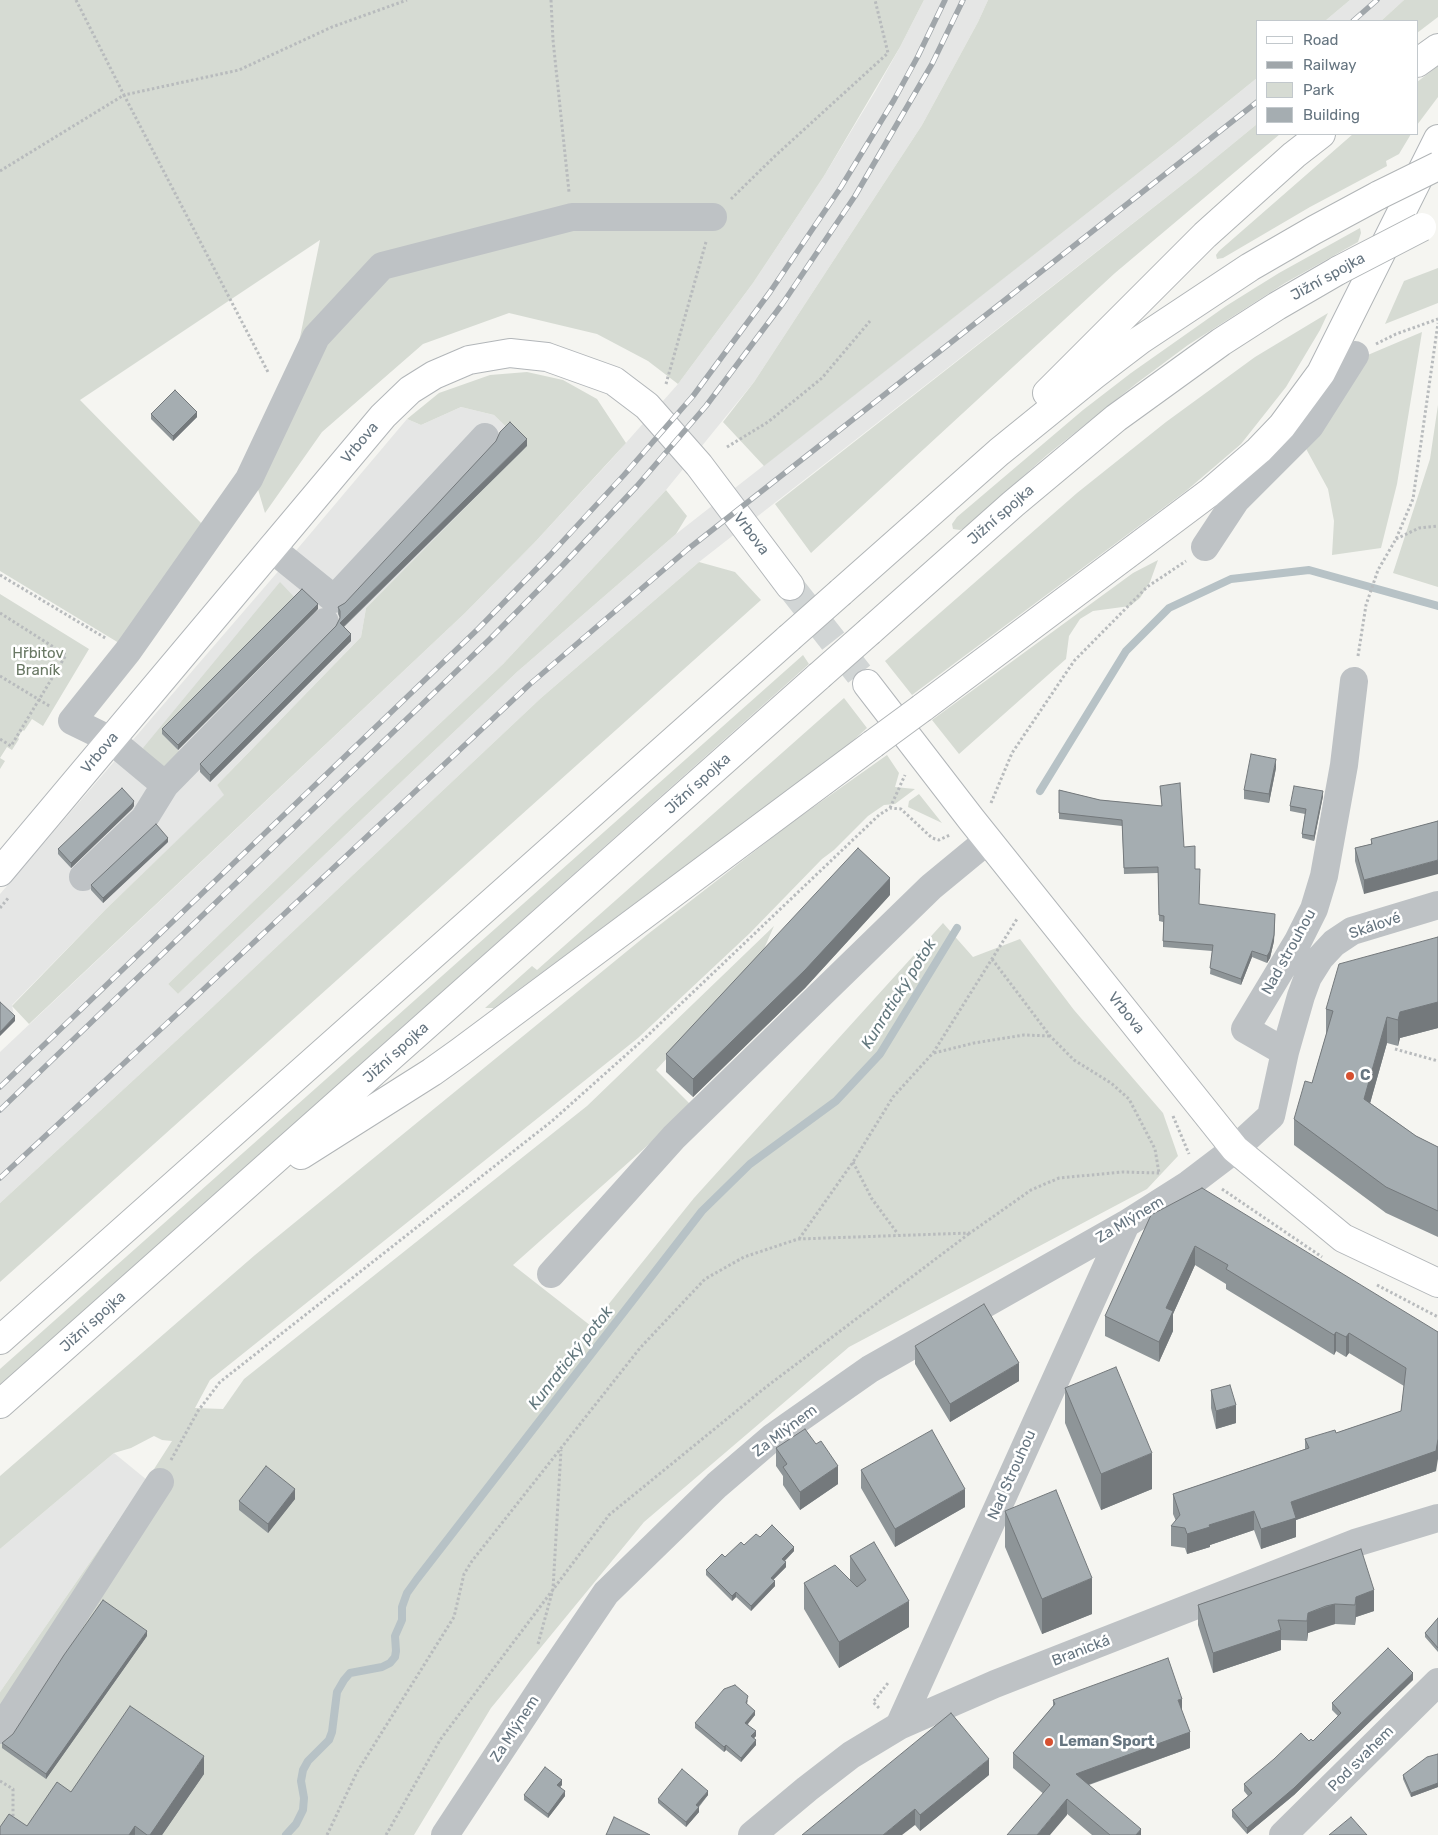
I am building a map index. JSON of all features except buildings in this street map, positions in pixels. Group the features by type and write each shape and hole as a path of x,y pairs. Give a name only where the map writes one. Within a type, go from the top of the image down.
{"main road":[{"path":"1418,62 1438,48"},
{"path":"894,546 1205,235 1294,155 1320,135"},
{"path":"234,1197 446,1062 922,708 1208,493 1247,461 1282,426 1321,373 1438,139"},
{"path":"0,1340 999,452 1140,340 1250,267 1379,195 1438,166"},
{"name":"Jižní spojka","path":"0,1404 1027,492 1116,418 1221,342 1277,306 1339,270 1430,224"},
{"name":"Vrbova","path":"0,872 383,416 410,390 434,375 469,360 510,353 548,357 614,381 647,406 699,465 790,586"},
{"name":"Vrbova","path":"867,684 988,840 1234,1149 1343,1238 1438,1282"}],"street":[{"path":"165,785 111,740 72,721 128,651 249,479 316,337 382,266 572,217 713,217"},
{"path":"1205,547 1236,500 1310,426 1355,355"},
{"path":"271,548 334,599 484,437"},
{"path":"82,877 144,820 165,785 324,622"},
{"name":"Nad strouhou","path":"1285,1052 1245,1029 1298,941 1314,909 1324,876 1344,765 1354,681"},
{"path":"551,1274 674,1137 931,887 988,840"},
{"name":"Skálové","path":"1285,1052 1308,977 1320,958 1334,943 1352,931 1438,905"},
{"path":"1234,1149 1270,1116 1285,1052"},
{"name":"Za Mlýnem","path":"445,1835 606,1593 717,1485 774,1438 870,1369 1126,1224 1190,1184 1234,1149"},
{"name":"Nad Strouhou","path":"899,1726 1126,1224"},
{"path":"0,1730 160,1482"},
{"name":"Branická","path":"752,1835 851,1755 899,1726 995,1684 1355,1543 1438,1518"},
{"name":"Pod svahem","path":"1283,1835 1438,1682"}],"path":[{"path":"76,0 285,403"},
{"path":"0,171 124,95 239,70 332,27 407,0"},
{"path":"551,0 553,40 572,217"},
{"path":"666,384 713,217 775,156 888,53 875,0"},
{"path":"727,448 768,422 822,378 870,321"},
{"path":"1354,681 1366,605 1378,570 1396,539 1413,499 1438,321 1396,334 1355,355"},
{"path":"1396,539 1419,528 1438,526"},
{"path":"997,810 991,803 1012,753 1074,662 1147,587 1205,547"},
{"path":"0,576 128,651"},
{"path":"0,613 66,655 10,746 0,739"},
{"path":"0,676 72,721"},
{"path":"160,1482 198,1411 220,1382 552,1121 646,1038 879,815 890,808 906,772"},
{"path":"890,808 902,809 932,838 942,839 952,834"},
{"path":"798,1240 853,1162 893,1097 933,1053 1017,919"},
{"path":"992,959 1050,1036 1074,1060 1111,1083 1129,1098 1155,1149 1159,1173"},
{"path":"933,1053 974,1043 1024,1035 1050,1036"},
{"path":"1395,1049 1438,1061"},
{"path":"853,1162 872,1199 898,1234"},
{"path":"326,1835 358,1772 454,1617 464,1574 472,1561 640,1348 705,1279 744,1257 798,1240 970,1232 1031,1190 1059,1178 1123,1172 1167,1173"},
{"path":"549,1677 531,1669 553,1589 561,1449"},
{"path":"0,1781 13,1789 13,1829"}],"shaded area":[{"path":"924,0 988,0 922,125 754,382 666,490 503,664 168,984 178,994 517,672 676,534 1173,146 1256,79 1256,125 1196,174 699,562 541,698 202,1017 0,1203 0,1052 465,613 536,541 609,462 678,384 753,283 824,176 900,47"},
{"path":"1350,0 1404,0 1382,20 1326,20"},
{"path":"461,407 494,415 527,446 366,608 361,637 217,785 225,795 106,909 12,1005 15,1021 0,1036 0,894 407,419 421,425"},
{"path":"114,1453 147,1480 0,1692 0,1549"}],"green space":[{"path":"0,0 924,0 900,47 824,176 753,283 678,384 648,361 597,334 509,313 423,344 322,432 265,513 249,459 298,347 320,240 80,400 206,528 119,643 0,571"},
{"path":"988,0 1350,0 1326,20 1256,20 1256,79 764,466 723,422 754,382 922,125"},
{"path":"1404,0 1438,0 1438,17 1418,32 1418,20 1382,20"},
{"path":"1438,66 1438,97 1418,124 1418,81"},
{"path":"1256,125 1256,135 1279,135 1115,273 811,553 775,504"},
{"path":"1352,135 1410,135 1399,154 1386,161 1387,166 1310,207 1223,258 1217,259 1216,255"},
{"path":"1360,228 1361,233 1358,242 1285,283 1188,345 1047,455 965,528 960,530 953,529 952,524 957,517 1083,410 1131,373 1226,306 1279,273"},
{"path":"1438,268 1438,303 1385,324 1404,281"},
{"path":"1328,313 1286,387 1241,444 1186,491 912,695 885,661 1077,493 1166,422 1255,357"},
{"path":"1422,332 1397,484 1381,548 1332,555 1334,521 1328,489 1304,445 1356,360"},
{"path":"527,372 563,380 597,399 626,443 536,541 465,613 29,1024 12,1006 106,909 224,795 217,785 361,637 366,608 526,446 494,415 461,407 421,425 407,419 439,393 490,375"},
{"path":"1438,405 1438,587 1393,573 1430,459"},
{"path":"666,490 687,516 676,534 517,672 178,994 168,984 503,664"},
{"path":"1158,560 1150,582 1140,598 1130,606 1093,611 1080,619 1069,636 1066,659 959,754 932,720 1133,573"},
{"path":"699,562 735,572 761,600 0,1282 0,1203 202,1017 541,698"},
{"path":"280,582 296,599 162,734 181,753 166,766 161,766 143,748"},
{"name":"Hřbitov Braník","path":"0,594 89,649 43,726 32,719 20,734 12,750 7,747 0,758"},
{"path":"803,655 809,664 0,1386 0,1369"},
{"path":"844,698 867,728 847,746 494,1008 485,1008 532,966 537,970"},
{"path":"887,755 899,773 895,787 915,789 895,804 884,805 868,816 834,850 822,859 750,933 638,1038 210,1380 195,1408 223,1409 244,1379 587,1106 774,926 760,958 656,1070 692,1106 513,1265 591,1326 694,1198 943,923 973,957 1020,939 1074,1010 1163,1113 1178,1156 1147,1189 849,1347 644,1522 491,1708 414,1835 0,1835 0,1692 172,1441 162,1440 154,1436 131,1448 114,1453 0,1549 0,1476 255,1255 648,934 791,823"},
{"path":"0,758 5,761 0,769"},
{"path":"919,794 942,823 908,807 909,801"}],"waterway":[{"name":"Kunratický potok","path":"1040,791 1126,651 1169,608 1231,579 1309,570 1438,606"},
{"name":"Kunratický potok","path":"286,1835 296,1824 303,1810 304,1798 301,1781 303,1770 308,1761 329,1740 332,1732 337,1692 350,1673 382,1667 390,1663 395,1657 395,1636 402,1620 402,1607 407,1593 417,1579 702,1211 750,1164 836,1101 880,1054 957,928"}],"tunnel":[{"path":"790,586 867,684"}],"railway":[{"path":"0,1087 479,628 624,475 693,396 770,292 841,187 894,100 945,0"},
{"path":"0,1110 490,639 637,486 706,406 783,303 855,196 932,64 963,0"},
{"path":"1354,20 1377,0"},
{"path":"0,1178 529,685 593,630 688,549 1256,103"}],"place":[{"name":"C","path":"1350,1076"},
{"name":"Leman Sport","path":"1049,1742"}]}
